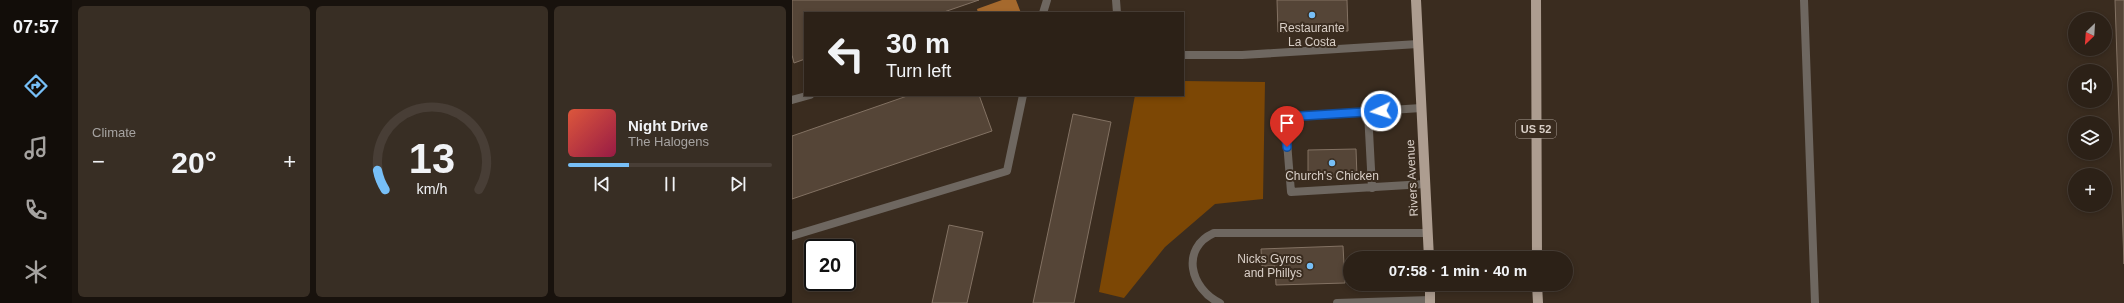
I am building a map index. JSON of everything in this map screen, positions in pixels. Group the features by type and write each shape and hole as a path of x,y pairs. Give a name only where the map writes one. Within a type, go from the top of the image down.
{"main road":[{"name":"Rivers Avenue","path":"1416,0 1430,251"},
{"name":"US 52","path":"1536,0 1537,251"},
{"path":"1537,291 1538,303"}],"lane":[{"path":"1043,12 1046,0"},
{"path":"1116,0 1117,12"},
{"path":"1804,0 1814,303"},
{"path":"1184,55 1242,55 1418,44"},
{"path":"792,100 806,96"},
{"path":"792,236 1007,171 1023,96"},
{"path":"1421,108 1285,117 1291,192 1425,184"},
{"path":"1368,112 1372,188"},
{"path":"1220,303 1206,296 1197,283 1194,274 1195,252 1206,237 1214,233 1428,233"},
{"path":"1337,303 1430,301"}],"shaded area":[{"path":"1002,0 1016,0 1021,12 978,12 977,9"},
{"path":"1184,81 1265,82 1263,199 1215,204 1165,247 1124,298 1099,292 1135,96 1184,96"}],"building":[{"path":"792,0 979,0 944,12 804,12 804,59 794,63 792,55"},
{"name":"Restaurante La Costa","path":"1277,0 1347,0 1348,31 1278,32"},
{"path":"2115,0 2124,0 2124,264"},
{"path":"907,96 979,96 992,131 792,199 792,136"},
{"path":"1073,114 1111,122 1074,303 1033,303"},
{"name":"Church's Chicken","path":"1356,149 1357,177 1308,177 1308,150"},
{"path":"949,225 983,232 967,303 932,303"},
{"name":"Nicks Gyros and Phillys","path":"1343,246 1343,283 1276,285 1275,266 1262,266 1261,249"}],"place":[{"name":"Restaurante La Costa","path":"1312,15"},
{"name":"Church's Chicken","path":"1332,163"},
{"name":"Nicks Gyros and Phillys","path":"1310,266"}],"route":[{"path":"1287,147 1285,117 1381,111"}]}
